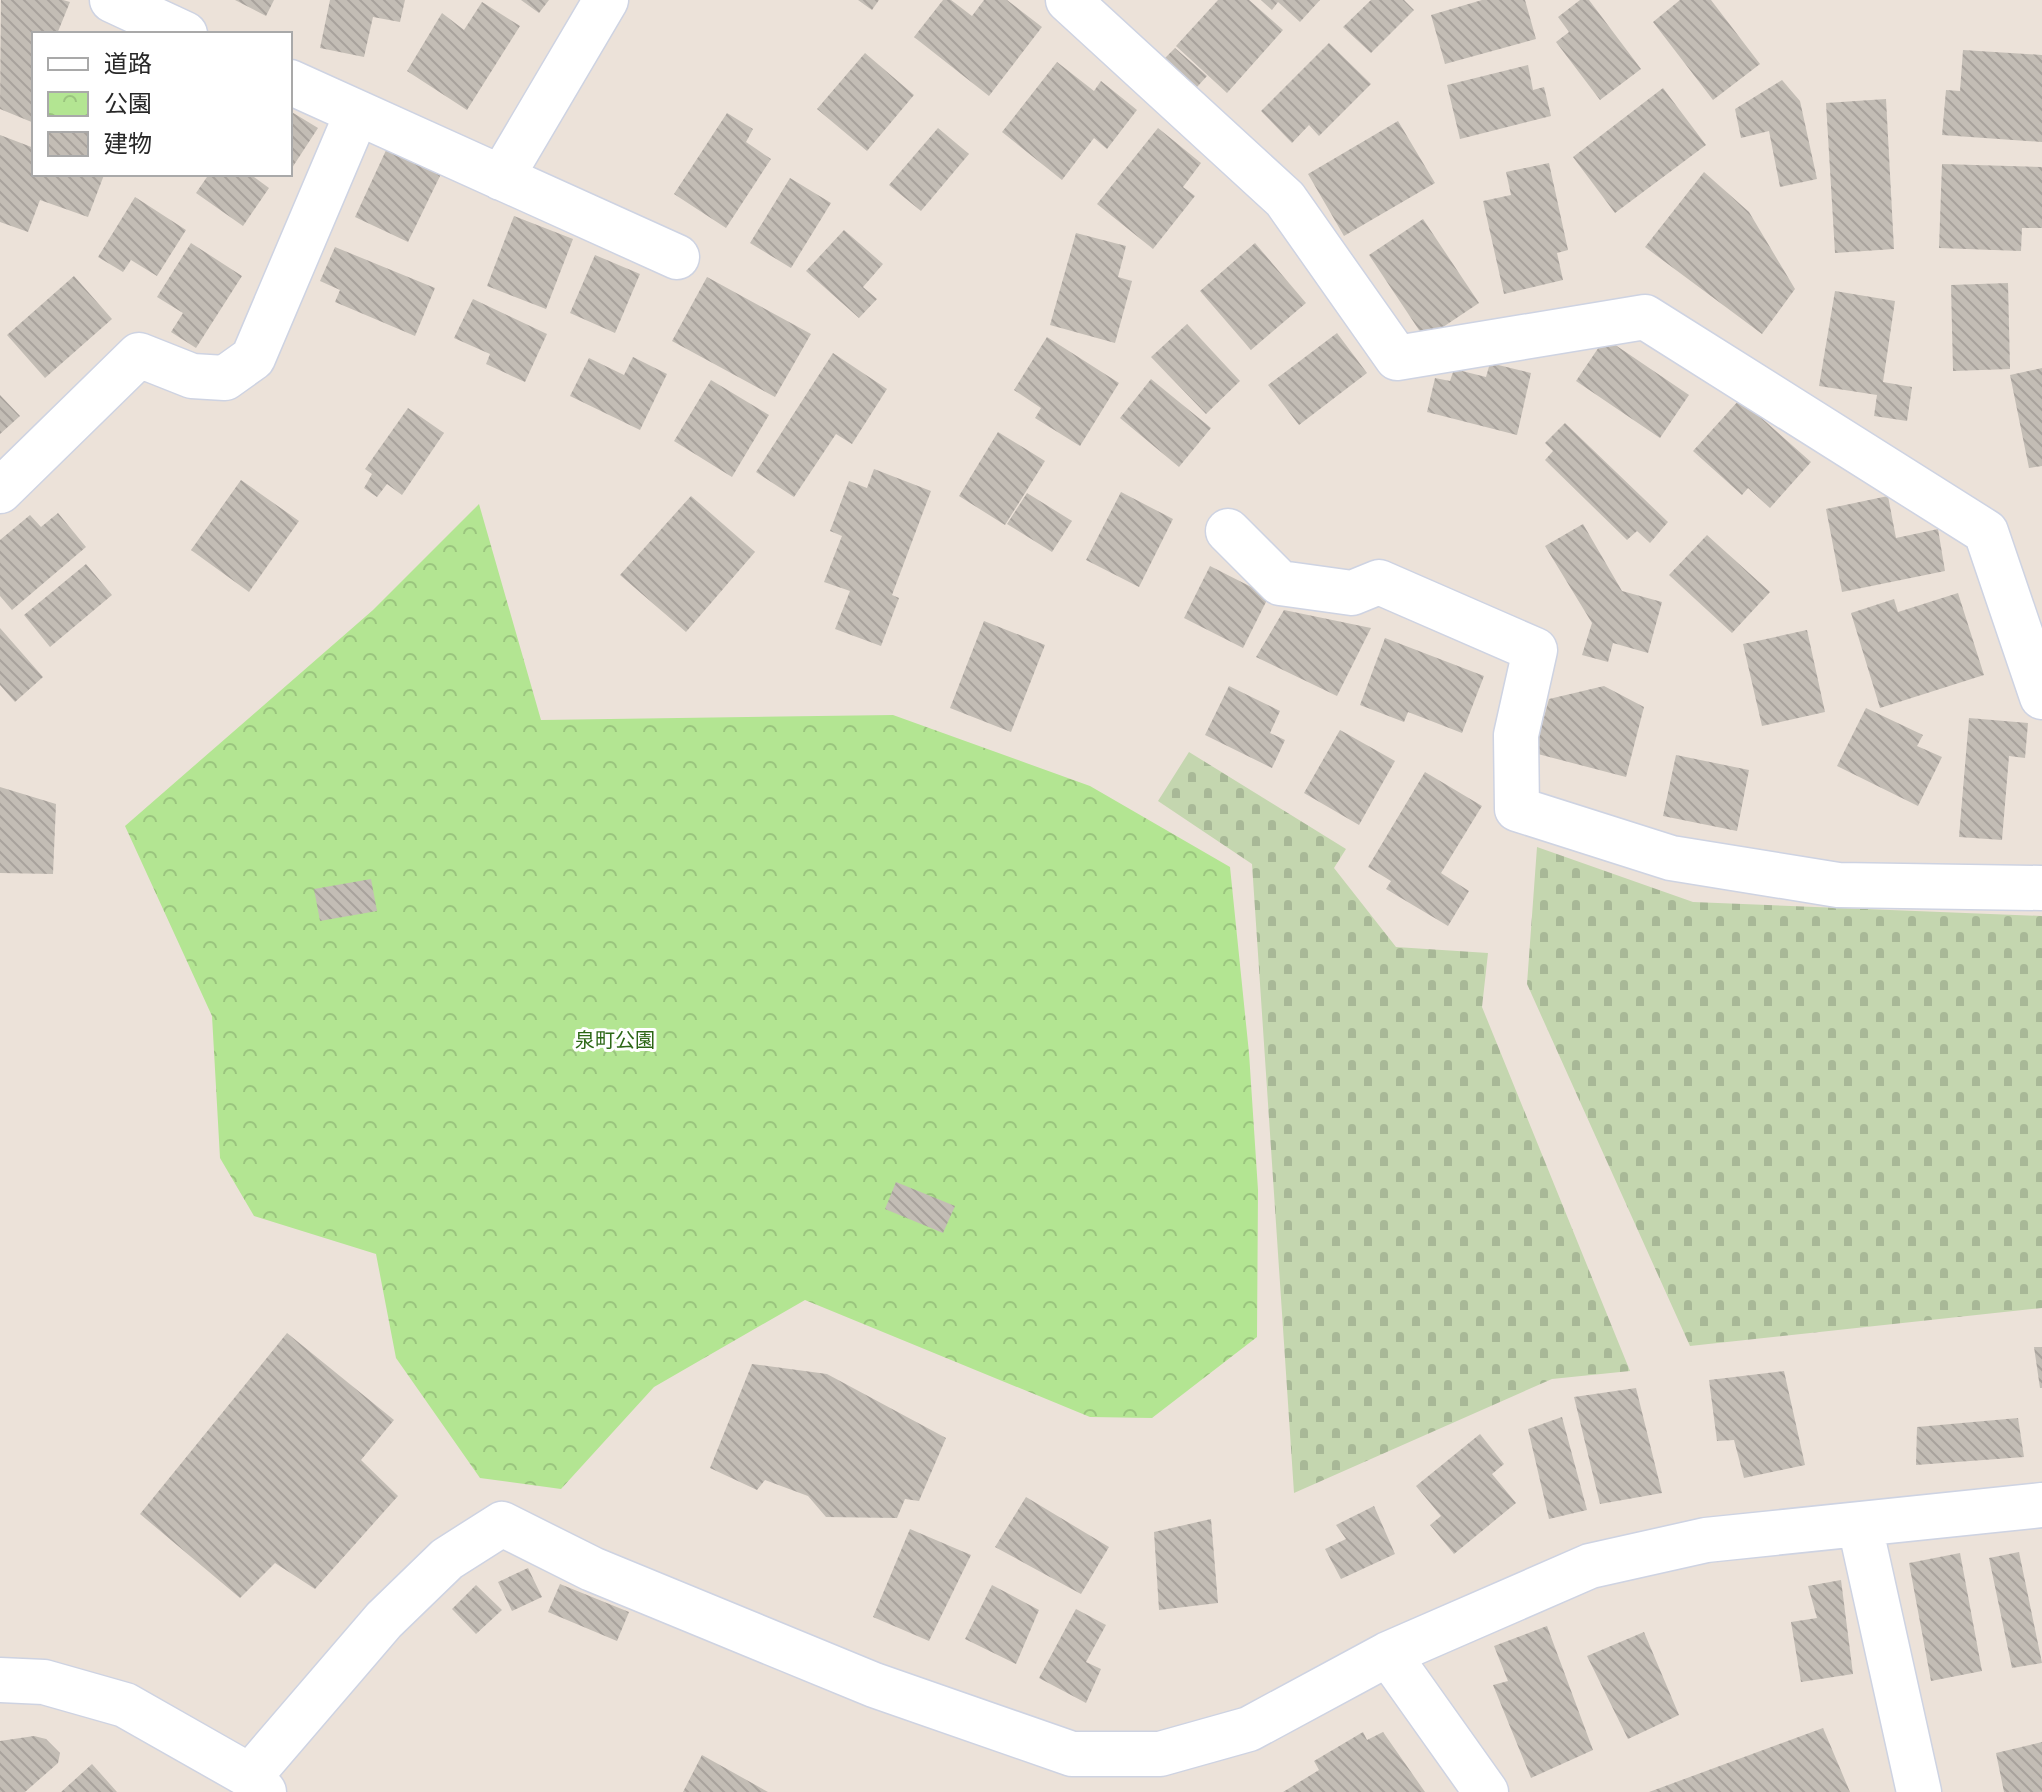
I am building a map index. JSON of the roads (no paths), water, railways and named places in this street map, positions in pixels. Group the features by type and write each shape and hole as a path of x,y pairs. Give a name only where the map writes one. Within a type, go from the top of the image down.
{"street":[{"path":"112,0 181,32"},
{"path":"501,178 606,0"},
{"path":"1068,0 1285,199 1397,358 1645,317 1986,532 2042,697"},
{"path":"292,83 677,257"},
{"path":"0,491 139,355 192,376 225,378 253,358 357,113"},
{"path":"1228,531 1280,583 1352,593 1379,582 1535,650 1516,735 1517,809 1671,858 1838,885 2042,888"},
{"path":"0,1680 44,1682 125,1705 257,1784 384,1620 447,1559 502,1524 592,1569 874,1685 1072,1754 1160,1754 1249,1729 1388,1654 1590,1566 1706,1540 2042,1505"},
{"path":"1860,1526 1919,1792"},
{"path":"1388,1654 1486,1792"}],"park label":[{"name":"泉町公園","path":"615,1040"}]}
